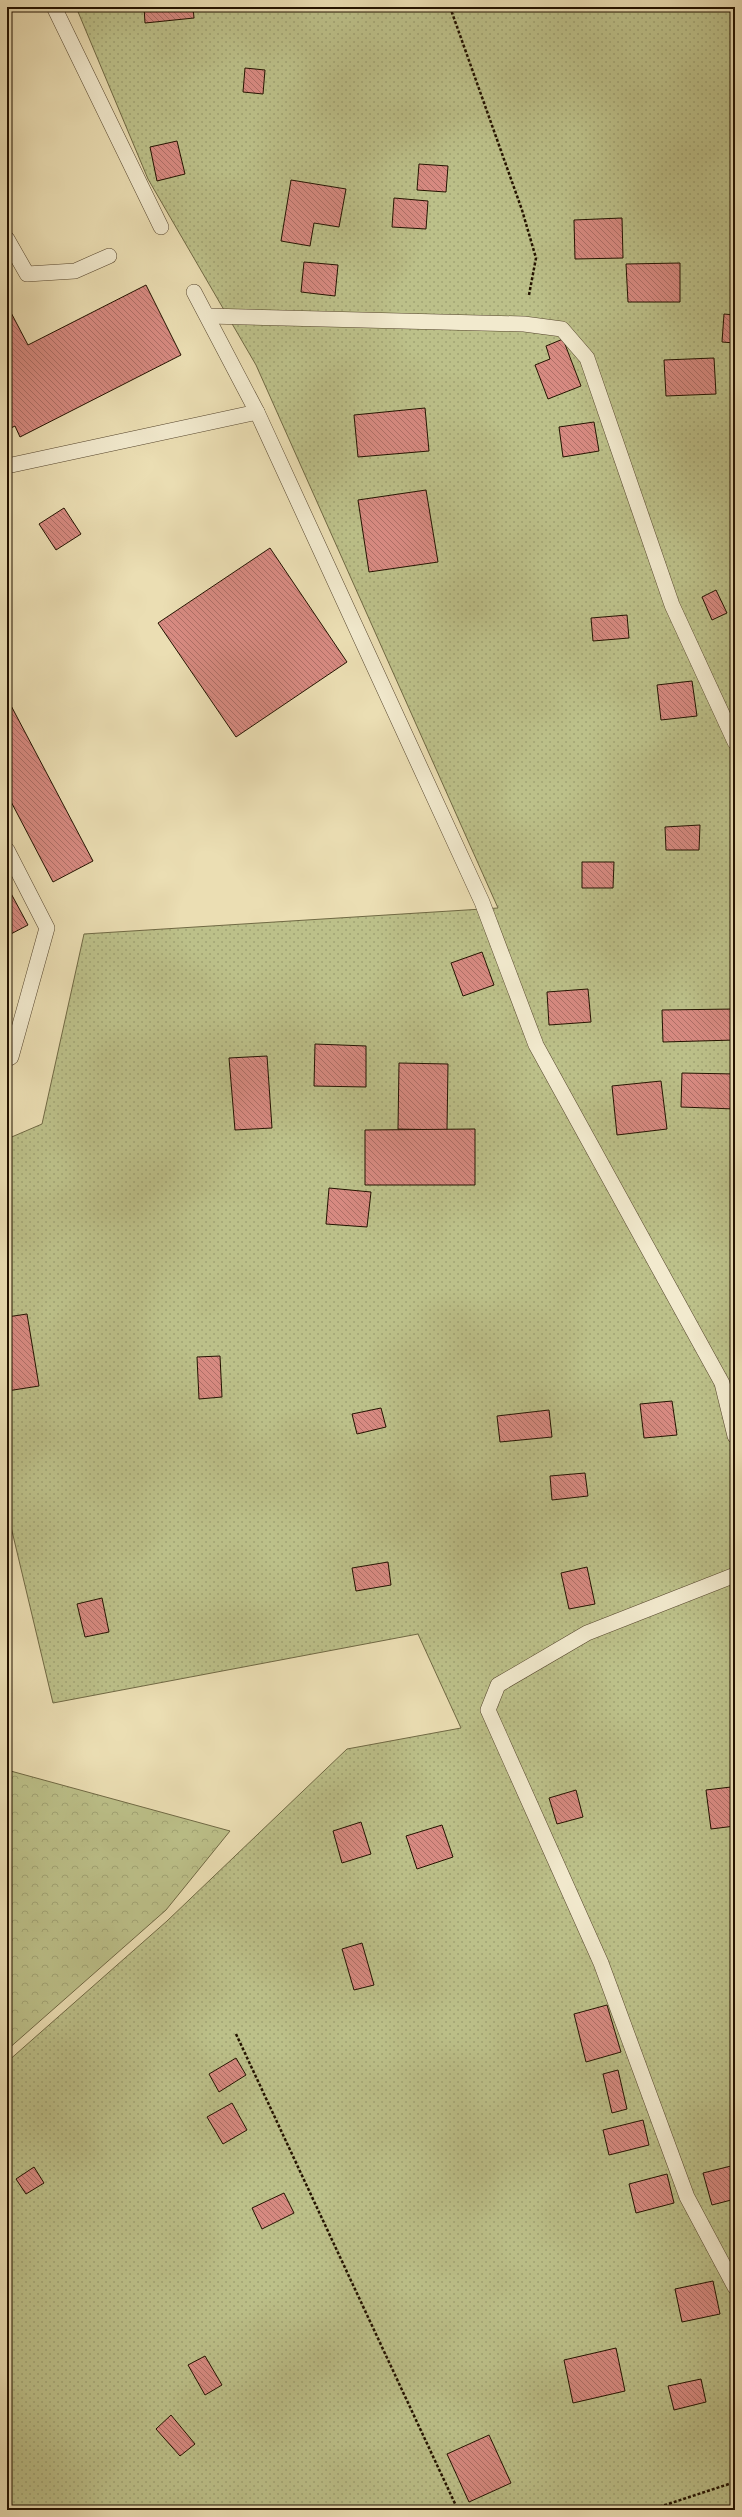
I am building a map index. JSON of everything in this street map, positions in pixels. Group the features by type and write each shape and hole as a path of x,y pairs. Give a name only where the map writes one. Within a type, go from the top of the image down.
{"lane":[{"path":"54,7 161,227"},
{"path":"7,240 27,274 75,271 109,256"},
{"path":"194,292 208,316 257,412 482,902 536,1045 722,1383 735,1436"},
{"path":"208,316 524,324 562,329 587,358 672,605 735,742"},
{"path":"7,466 257,412"},
{"path":"7,850 48,928 8,1055"},
{"path":"735,1575 587,1633 498,1685 488,1710 601,1963 687,2197 735,2287"}],"path":[{"path":"450,7 522,210 536,258 524,324"},
{"path":"236,2034 458,2510"},
{"path":"650,2510 735,2482"}],"green space":[{"path":"76,7 735,7 735,2510 7,2510 7,2062 167,1921 347,1749 461,1728 418,1634 53,1703 7,1510 7,1139 42,1124 84,934 498,908 256,365 148,179"},
{"path":"7,1770 230,1831 166,1910 7,2050"}],"building":[{"path":"144,7 193,7 194,18 145,23"},
{"path":"245,68 265,70 263,94 243,92"},
{"path":"177,141 185,174 157,181 150,147"},
{"path":"419,164 448,166 446,192 417,190"},
{"path":"291,180 346,189 339,227 314,223 310,246 281,241"},
{"path":"394,198 428,201 426,229 392,227"},
{"path":"622,218 623,258 575,259 574,220"},
{"path":"304,262 338,265 335,296 301,292"},
{"path":"680,263 680,302 628,302 626,264"},
{"path":"146,285 181,355 20,437 15,426 7,430 7,305 28,345"},
{"path":"724,314 735,315 735,343 722,342"},
{"path":"563,339 581,386 548,399 535,365 550,359 546,346"},
{"path":"714,358 716,394 666,396 664,360"},
{"path":"425,408 429,451 358,457 354,415"},
{"path":"594,422 599,451 563,457 559,427"},
{"path":"426,490 438,562 369,572 358,500"},
{"path":"64,508 81,534 56,550 39,524"},
{"path":"270,548 347,662 236,737 158,623"},
{"path":"716,590 727,613 712,620 702,597"},
{"path":"627,615 629,638 593,641 591,618"},
{"path":"692,681 697,716 661,720 657,685"},
{"path":"7,698 93,861 53,882 7,794"},
{"path":"700,825 699,850 666,850 665,827"},
{"path":"582,862 614,862 613,888 582,888"},
{"path":"7,886 28,925 7,936"},
{"path":"482,952 494,985 463,996 451,963"},
{"path":"588,989 591,1022 549,1025 547,992"},
{"path":"735,1009 735,1040 663,1042 662,1010"},
{"path":"315,1044 366,1046 366,1087 314,1086"},
{"path":"267,1056 272,1128 235,1130 229,1058"},
{"path":"399,1063 448,1064 447,1130 398,1129"},
{"path":"682,1073 735,1074 735,1109 681,1107"},
{"path":"661,1081 667,1129 617,1135 612,1086"},
{"path":"475,1129 475,1185 365,1185 365,1130"},
{"path":"329,1188 371,1192 367,1227 326,1224"},
{"path":"27,1314 39,1386 7,1391 7,1317"},
{"path":"220,1356 222,1397 199,1399 197,1357"},
{"path":"672,1401 677,1435 644,1438 640,1404"},
{"path":"381,1408 386,1427 357,1434 352,1414"},
{"path":"549,1410 552,1437 500,1442 497,1416"},
{"path":"585,1473 588,1496 552,1500 550,1476"},
{"path":"388,1562 391,1585 356,1591 352,1568"},
{"path":"587,1567 595,1604 569,1609 561,1573"},
{"path":"102,1598 109,1632 85,1637 77,1604"},
{"path":"731,1787 735,1826 711,1829 706,1790"},
{"path":"576,1790 583,1817 557,1824 549,1798"},
{"path":"361,1822 371,1854 342,1863 333,1831"},
{"path":"442,1825 453,1857 417,1869 406,1836"},
{"path":"362,1943 374,1985 354,1990 342,1949"},
{"path":"607,2005 621,2052 586,2062 574,2014"},
{"path":"236,2058 246,2075 219,2092 209,2074"},
{"path":"618,2070 627,2109 612,2113 603,2074"},
{"path":"232,2103 247,2130 223,2144 207,2117"},
{"path":"643,2120 649,2145 609,2155 603,2130"},
{"path":"735,2165 735,2199 712,2205 703,2173"},
{"path":"34,2167 44,2183 26,2194 16,2179"},
{"path":"667,2174 674,2203 636,2213 629,2184"},
{"path":"284,2193 294,2213 262,2229 252,2208"},
{"path":"713,2281 720,2314 682,2322 675,2289"},
{"path":"616,2348 625,2391 573,2403 564,2360"},
{"path":"205,2356 222,2385 205,2395 188,2365"},
{"path":"701,2379 706,2402 674,2410 668,2386"},
{"path":"171,2415 195,2444 180,2456 156,2429"},
{"path":"489,2435 511,2483 469,2502 447,2454"}]}
